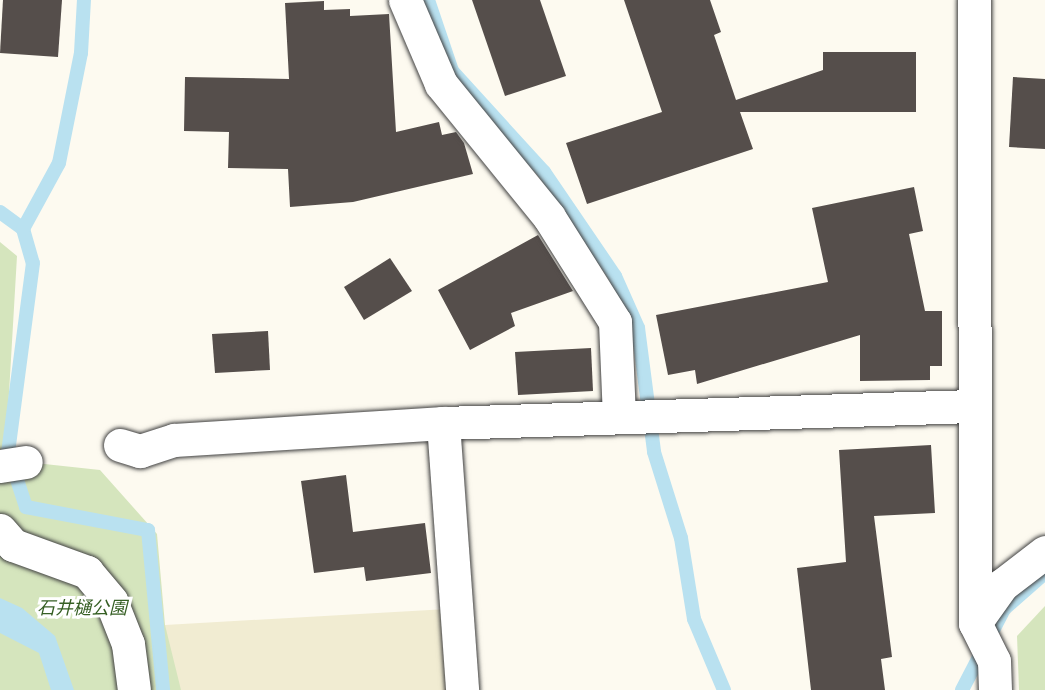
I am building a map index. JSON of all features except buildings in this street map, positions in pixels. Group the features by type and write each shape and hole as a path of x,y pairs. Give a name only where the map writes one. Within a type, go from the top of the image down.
{"street":[{"path":"405,0 441,84 549,217 615,322 619,417"},
{"path":"974,0 971,406 975,623 995,676"},
{"path":"120,445 140,451 174,440 443,423 971,406"},
{"path":"443,423 462,690"},
{"path":"0,530 13,545 87,572 99,586 111,601 128,644 134,690"},
{"path":"975,623 1002,585 1045,552"}],"shaded area":[{"path":"465,608 473,690 164,690 165,625"}],"green space":[{"name":"石井樋公園","path":"0,242 17,256 6,445 26,462 100,470 157,534 165,625 181,690 0,690"},
{"path":"1045,606 1045,690 1019,690 1017,636"}],"water":[{"path":"0,598 22,608 55,636 74,690 51,690 39,653 0,633"}],"waterway":[{"path":"23,229 59,163 81,53 84,0"},
{"path":"428,0 452,71 544,172 615,276 638,328 654,452 681,538 694,619 724,690"},
{"path":"0,212 23,229 33,263 8,452 26,507 148,530 163,690"},
{"path":"962,690 1004,609 1045,573"}]}
